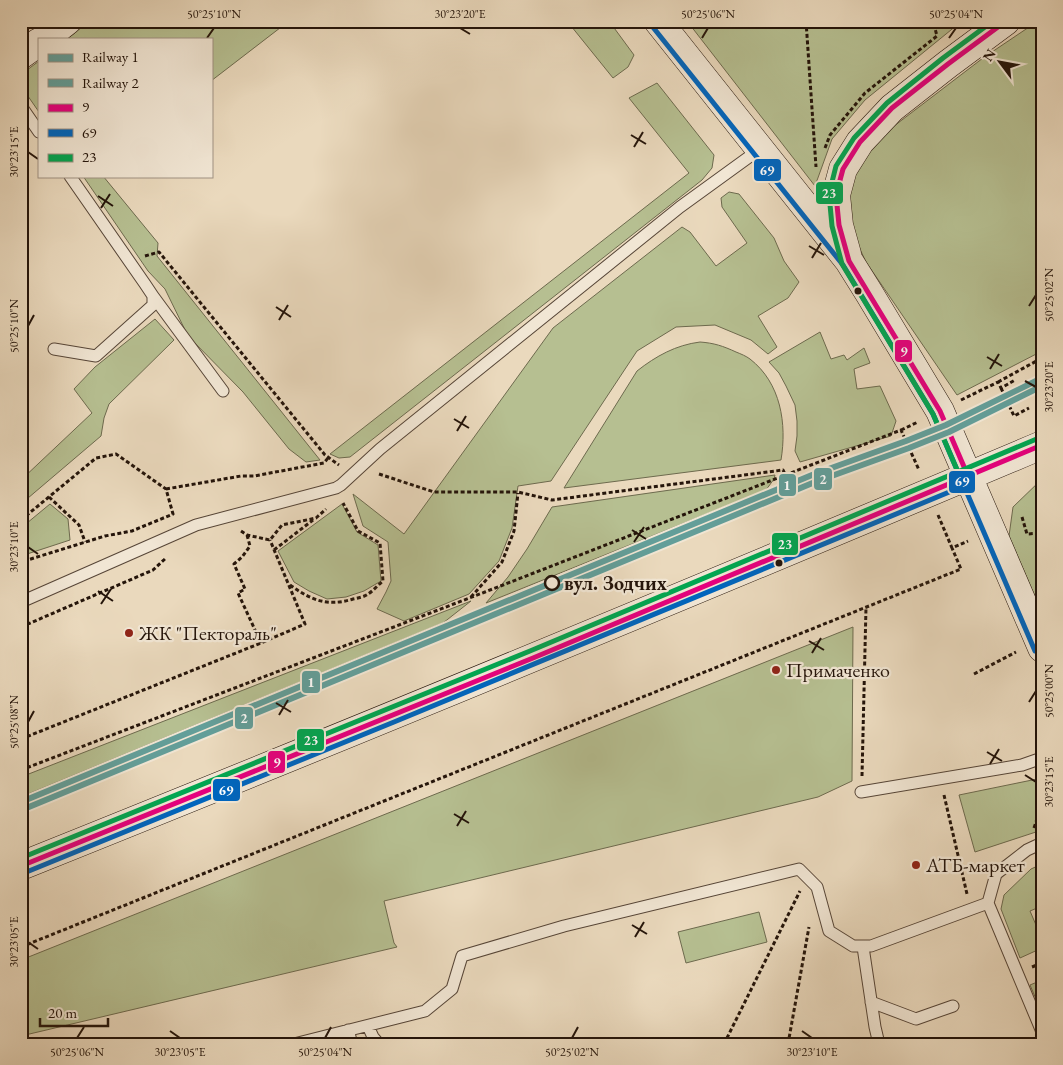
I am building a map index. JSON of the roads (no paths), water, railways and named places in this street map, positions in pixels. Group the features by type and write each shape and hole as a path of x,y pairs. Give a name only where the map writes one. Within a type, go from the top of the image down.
{"street":[{"path":"45,38 67,21"},
{"path":"658,21 849,261 940,411 991,530 1029,650"},
{"path":"849,261 839,225 836,195 843,169 860,142 892,108 1006,21"},
{"path":"21,55 38,43"},
{"path":"21,866 1042,445"}],"lane":[{"path":"21,106 38,131"},
{"path":"21,602 196,525 336,488 341,485 388,443 672,214 760,149"},
{"path":"71,178 127,260 223,391"},
{"path":"54,349 96,356 153,305 153,296"},
{"path":"861,792 1022,765 1042,758"},
{"path":"1042,843 1027,850 996,874 988,903 1042,1032"},
{"path":"294,1044 425,1012 452,990 462,956 564,926 799,869 817,887 829,931 853,946 871,946 988,903"},
{"path":"863,946 879,1044"},
{"path":"871,1002 916,1019 953,1006"},
{"path":"368,1026 379,1044"},
{"path":"348,1030 352,1044"}],"rail line":[{"name":"1","path":"21,802 812,475 946,425 1042,378"},
{"name":"2","path":"24,809 815,482 949,432 1042,386"}],"place":[{"name":"вул. Зодчих","path":"552,583"},
{"name":"ЖК \"Пектораль\"","path":"129,633"},
{"name":"Примаченко","path":"776,670"},
{"name":"АТБ-маркет","path":"916,865"}]}
